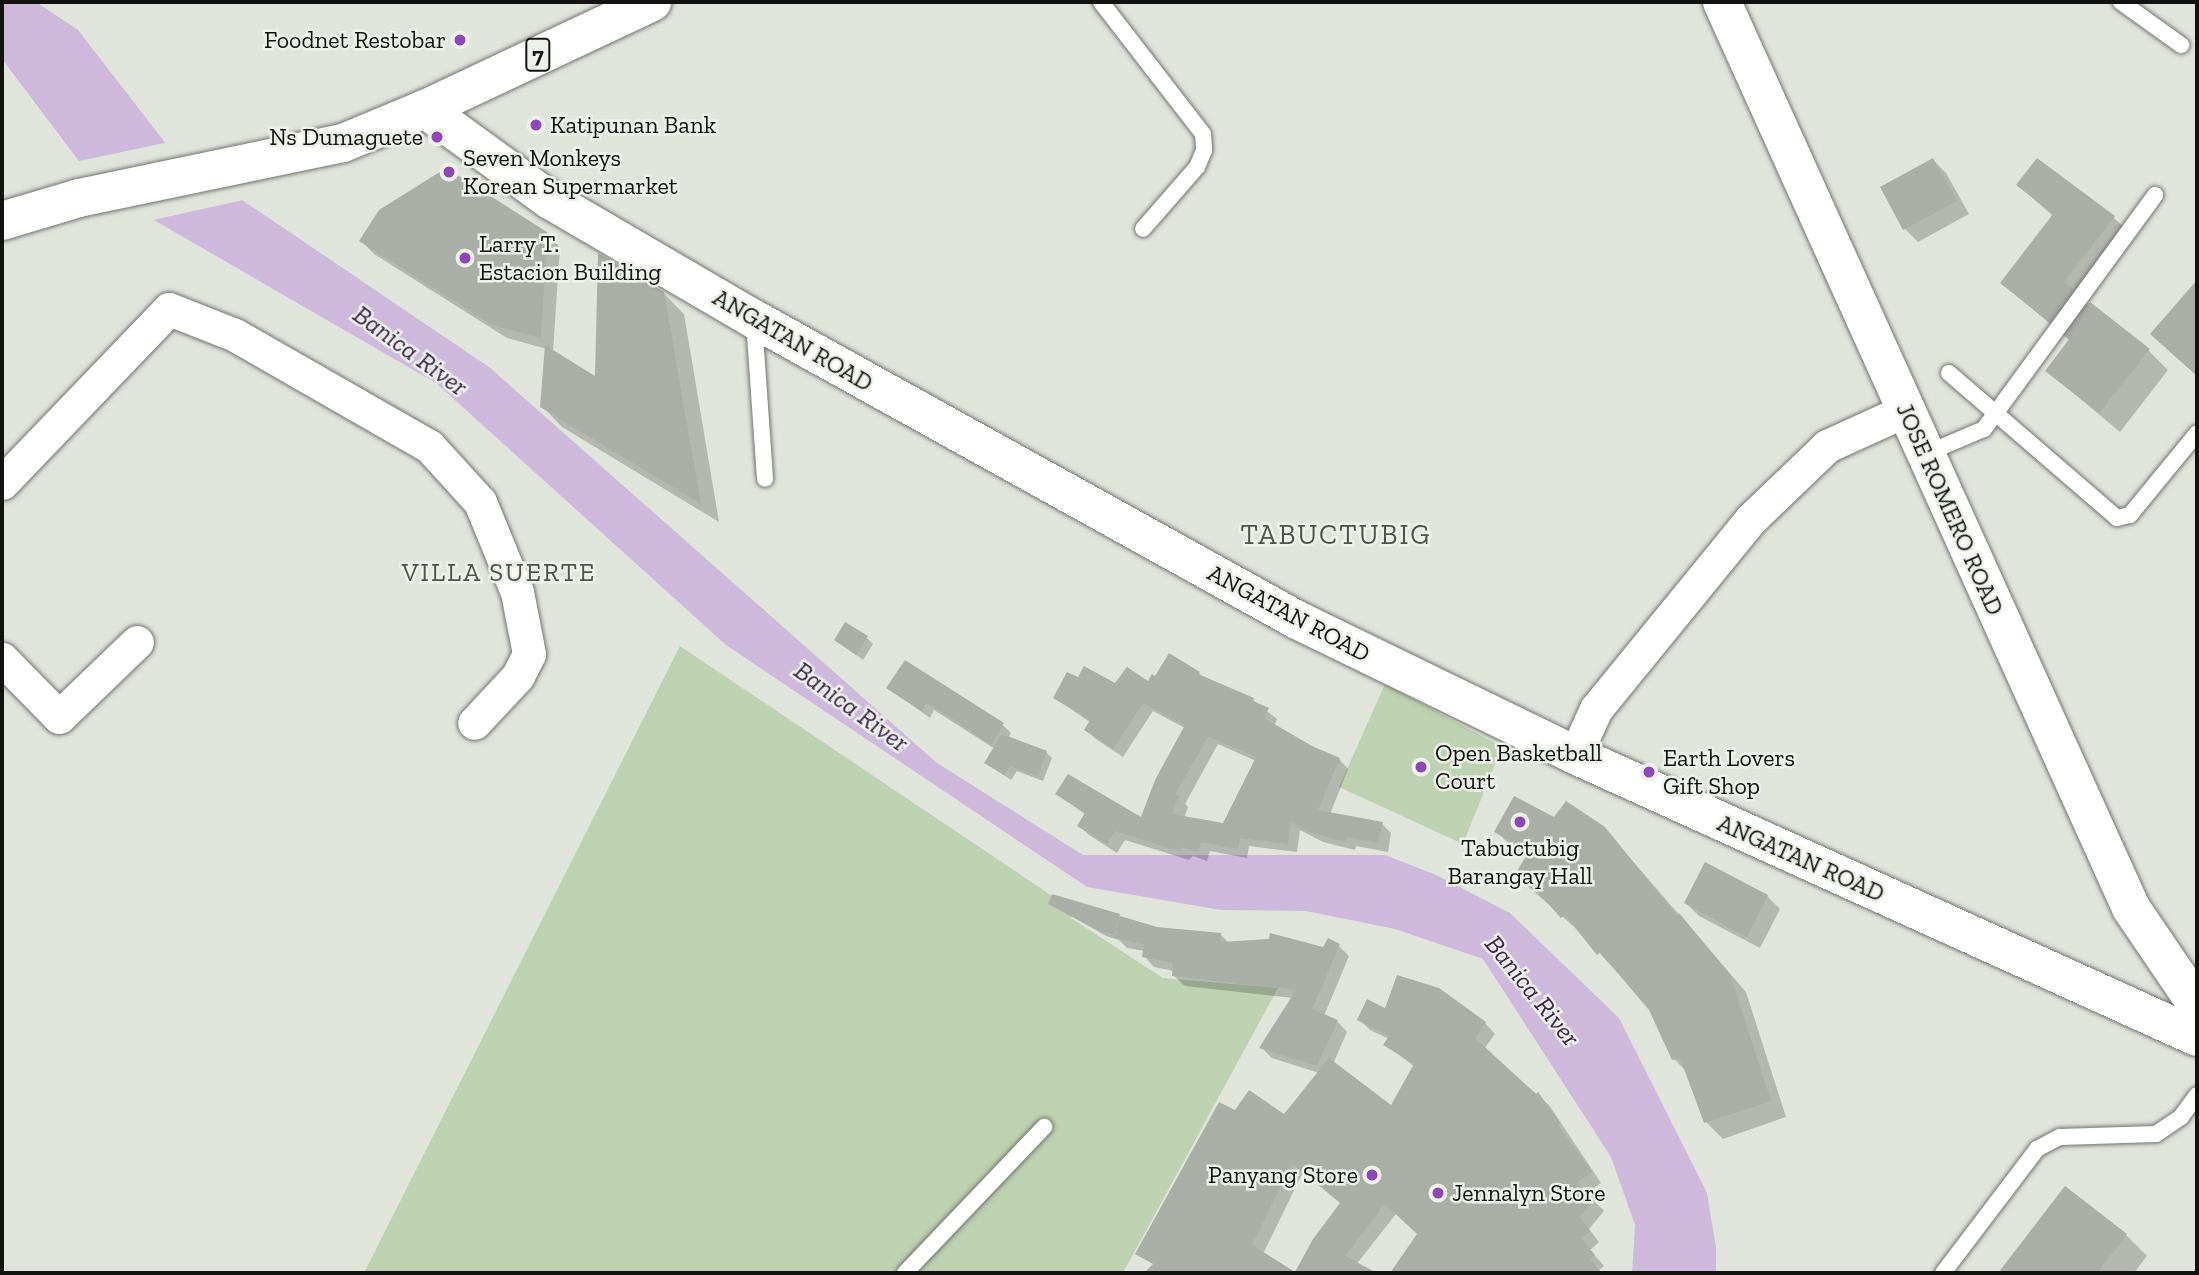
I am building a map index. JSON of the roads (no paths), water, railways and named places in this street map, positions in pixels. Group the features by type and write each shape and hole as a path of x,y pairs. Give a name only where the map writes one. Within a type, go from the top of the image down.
{"main road":[{"name":"7","path":"2,221 79,198 273,160 343,143 425,109 652,2"},
{"name":"JOSE ROMERO ROAD","path":"1722,2 2131,908 2197,1005"},
{"name":"ANGATAN ROAD","path":"425,109 550,200 754,318 1297,620 1575,755 2197,1037"}],"street":[{"path":"2,484 169,309 235,335 429,446 480,502 517,592 529,654 518,677 474,723"},
{"path":"1575,755 1596,709 1751,519 1827,446 1906,410"},
{"path":"2,659 59,718 137,642"}],"lane":[{"path":"1101,2 1203,134 1204,150 1197,167 1143,229"},
{"path":"2122,2 2181,44"},
{"path":"1925,454 1984,429 1996,416 2155,195"},
{"path":"754,318 765,479"},
{"path":"1948,373 2117,518 2130,515 2197,433"},
{"path":"1943,1273 2037,1149 2060,1137 2156,1133 2181,1117 2197,1095"},
{"path":"905,1273 1044,1127"}],"water":[{"name":"Banica River","path":"2,2 36,2 78,30 174,154 489,367 937,763 1083,855 1385,855 1434,874 1510,913 1619,1018 1707,1193 1716,1247 1716,1273 1632,1273 1635,1225 1611,1157 1483,959 1395,929 1306,911 1221,910 1087,887 726,645 436,383 100,189 2,59"}],"place":[{"name":"Foodnet Restobar","path":"460,40"},
{"name":"Katipunan Bank","path":"536,125"},
{"name":"Ns Dumaguete","path":"437,137"},
{"name":"Seven Monkeys Korean Supermarket","path":"449,172"},
{"name":"Larry T. Estacion Building","path":"465,258"},
{"name":"Open Basketball Court","path":"1421,767"},
{"name":"Earth Lovers Gift Shop","path":"1649,772"},
{"name":"Tabuctubig Barangay Hall","path":"1520,822"},
{"name":"Panyang Store","path":"1372,1175"},
{"name":"Jennalyn Store","path":"1438,1193"}],"district":[{"name":"TABUCTUBIG","path":"1336,535"},
{"name":"VILLA SUERTE","path":"499,573"}]}
